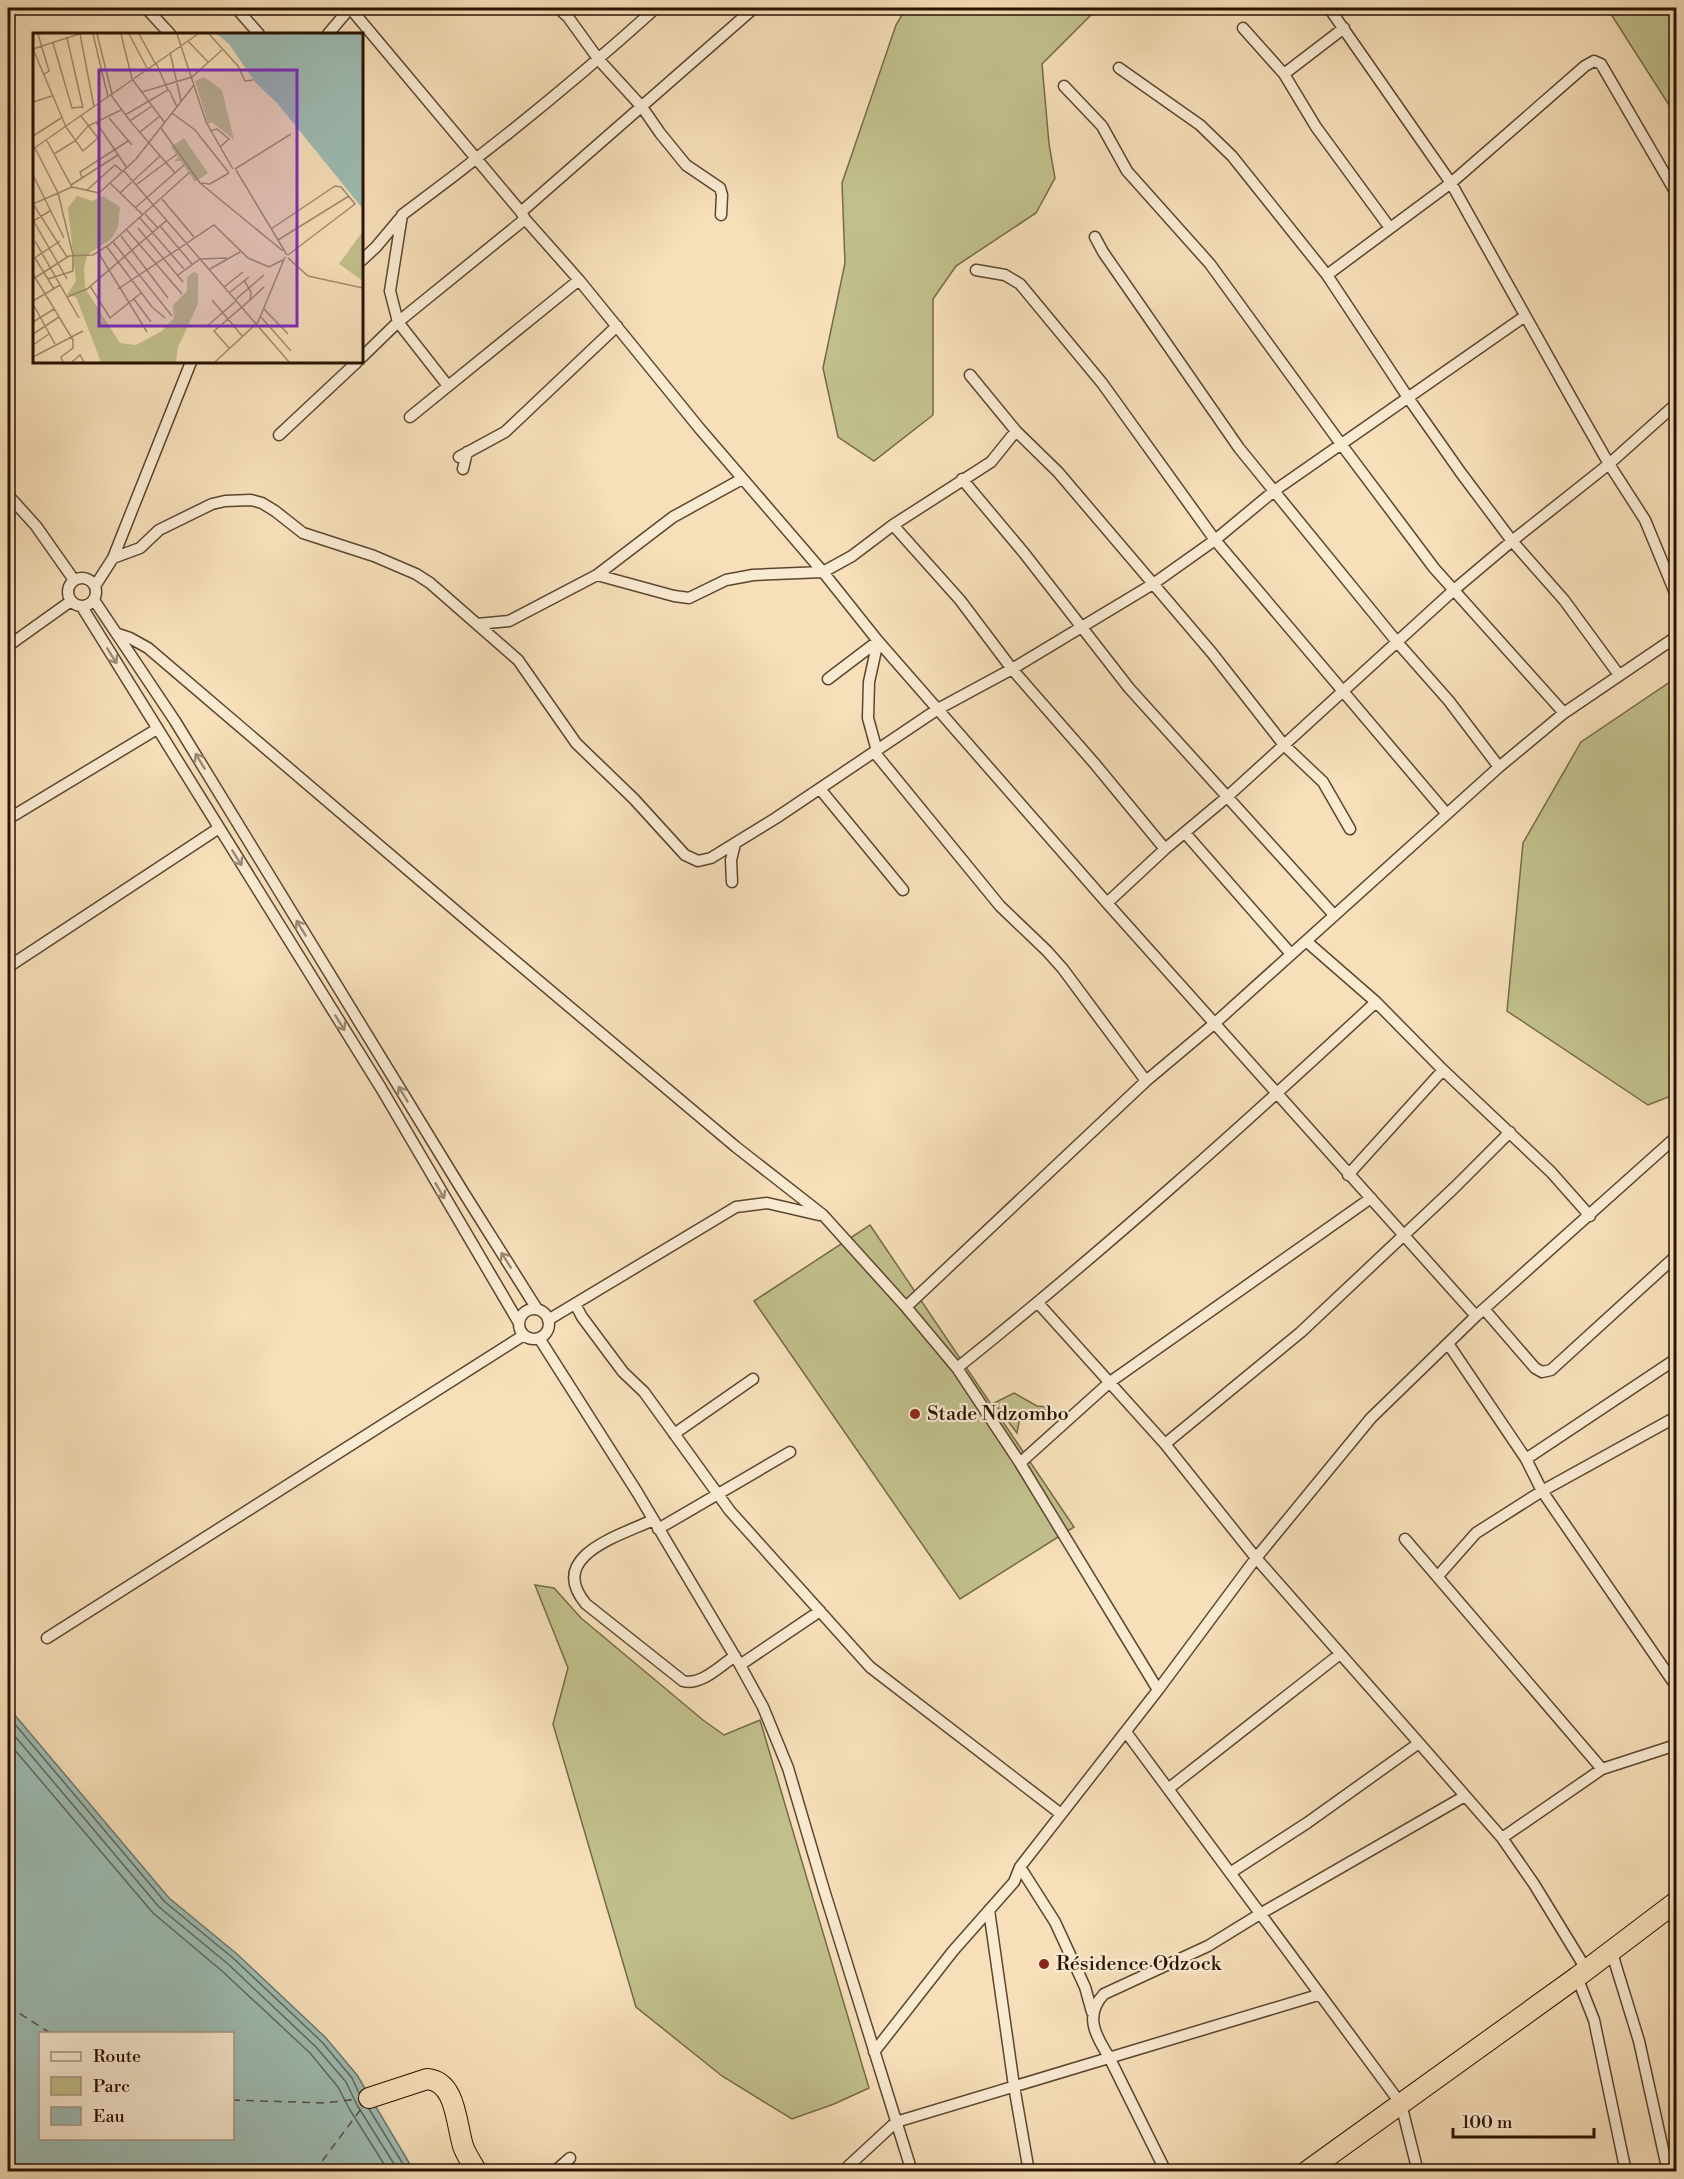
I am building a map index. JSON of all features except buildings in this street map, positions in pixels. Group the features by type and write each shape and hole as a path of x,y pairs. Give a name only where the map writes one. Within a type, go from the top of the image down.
{"highway":[{"path":"1306,2172 1677,1902"},
{"path":"369,2098 427,2079 436,2079 444,2085 449,2094 463,2146 477,2172"}],"street":[{"path":"147,8 170,33"},
{"path":"236,8 258,33"},
{"path":"329,33 350,8 579,280 742,479 823,572 878,641 1107,903 1404,1236 1535,1368 1542,1372 1551,1370 1677,1256"},
{"path":"558,8 568,17 599,60 642,107 686,165 720,188 721,215"},
{"path":"363,259 402,215 477,160 599,60 656,8"},
{"path":"363,356 398,322 523,215 754,8"},
{"path":"1329,8 1451,183 1609,464 1650,530 1677,595"},
{"path":"1242,28 1284,74 1316,127 1390,228"},
{"path":"1284,74 1344,28"},
{"path":"1327,275 1451,183 1584,66 1594,62 1601,64 1677,193"},
{"path":"1119,68 1200,125 1232,156 1327,275 1409,399 1512,541 1564,600 1618,675"},
{"path":"1064,86 1102,126 1127,171 1210,264 1420,550 1564,713"},
{"path":"402,215 390,291 398,322 448,386"},
{"path":"1095,237 1102,252 1239,448 1397,642 1449,701 1499,766"},
{"path":"976,270 1005,275 1020,284 1102,383 1215,540 1446,813"},
{"path":"410,417 579,280"},
{"path":"113,558 140,549 159,530 212,504 251,500 262,503 275,511 303,533 374,556 416,574 430,583 522,664 576,743 634,799 685,855 698,861 704,861 735,844 820,789 938,709 1012,669 1153,584 1215,540 1274,491 1526,316"},
{"path":"463,469 463,454 505,432 617,326"},
{"path":"95,586 113,558 191,363"},
{"path":"279,435 356,363"},
{"path":"970,375 1016,431 1058,472 1212,653 1284,745 1323,782 1350,829"},
{"path":"1107,903 1455,589 1609,464 1677,404"},
{"path":"597,575 689,598 726,580 753,575 823,572 852,556 893,525 991,462 1016,431"},
{"path":"477,624 509,621 597,575 673,517 742,479"},
{"path":"962,479 1024,553 1129,688 1334,915"},
{"path":"8,495 36,526 74,580"},
{"path":"893,525 960,600 1012,669 1166,849"},
{"path":"81,607 89,605 94,600 97,591 92,582 84,578 74,580 68,590 71,601 81,607 381,1088 524,1335 534,1339 539,1338 549,1327 549,1320 537,1309 175,721 94,600"},
{"path":"8,646 71,601"},
{"path":"118,634 148,648 736,1147 823,1215 906,1307 957,1368 1020,1463 1158,1690"},
{"path":"906,1307 1146,1081 1215,1023 1499,766 1564,713 1677,637"},
{"path":"828,679 878,641"},
{"path":"878,641 869,682 868,718 876,752 1000,906 1063,969 1146,1081"},
{"path":"8,819 158,729"},
{"path":"820,789 903,890"},
{"path":"8,967 219,828"},
{"path":"1185,833 1291,954"},
{"path":"732,882 731,860 735,844"},
{"path":"1306,941 1376,1002 1443,1070 1551,1172 1590,1216"},
{"path":"957,1368 1038,1303 1277,1094 1376,1002"},
{"path":"1348,1174 1443,1070"},
{"path":"1165,1444 1301,1332 1404,1236 1510,1132"},
{"path":"874,2052 953,1951 1015,1881 1020,1866 1126,1732 1256,1558 1371,1418 1480,1313 1677,1137"},
{"path":"1020,1463 1110,1382 1371,1198"},
{"path":"549,1320 736,1207 767,1203 823,1215"},
{"path":"1038,1303 1165,1444 1256,1558 1502,1838 1539,1893 1581,1973 1594,2020 1626,2172"},
{"path":"575,1304 588,1326 623,1371 644,1392 730,1511 864,1661 1062,1814"},
{"path":"519,1323 525,1312 537,1309"},
{"path":"47,1638 524,1335"},
{"path":"539,1338 656,1525 763,1707 788,1768 912,2172"},
{"path":"1449,1345 1526,1459 1542,1491 1677,1686"},
{"path":"1526,1459 1677,1359"},
{"path":"674,1434 753,1379"},
{"path":"1438,1576 1476,1533 1542,1491 1677,1417"},
{"path":"790,1452 656,1525 598,1546 584,1555 576,1568 574,1586 586,1604 683,1681 691,1683 737,1660 820,1611"},
{"path":"1405,1539 1602,1769"},
{"path":"1168,1790 1340,1654"},
{"path":"1126,1732 1318,1995 1401,2104 1418,2172"},
{"path":"1230,1873 1307,1823 1419,1743"},
{"path":"1502,1838 1602,1769 1677,1745"},
{"path":"1092,2012 1104,1994 1208,1947 1260,1914 1465,1796"},
{"path":"1020,1866 1055,1922 1085,1987 1098,2040 1109,2057 1166,2172"},
{"path":"989,1910 1014,2086 1029,2172"},
{"path":"1611,1950 1639,2041 1668,2172"},
{"path":"842,2172 896,2122 1318,1995"},
{"path":"554,2172 570,2158"}],"green space":[{"path":"906,8 1098,8 1042,64 1049,144 1055,178 1036,213 956,266 933,299 933,415 874,461 838,437 823,368 845,263 842,183 896,25"},
{"path":"1607,8 1676,8 1676,116"},
{"path":"1676,678 1676,1094 1648,1105 1507,1011 1523,843 1581,742"},
{"name":"Stade Ndzombo","path":"870,1225 1074,1527 960,1599 754,1301"},
{"path":"1014,1393 1037,1406 1048,1407 1048,1409 1020,1417 1017,1433 994,1403"},
{"path":"535,1585 554,1588 581,1618 724,1735 760,1720 869,2088 792,2119 722,2076 636,2007 553,1724 568,1668"}],"water":[{"path":"8,1707 169,1898 237,1954 326,2038 357,2075 414,2171 8,2171"}],"ferry route":[{"path":"8,2006 49,2032"},
{"path":"234,2100 324,2103 359,2099"},
{"path":"314,2172 364,2105"}],"place":[{"name":"Stade Ndzombo","path":"915,1414"},
{"name":"Résidence Odzock","path":"1044,1964"}]}
